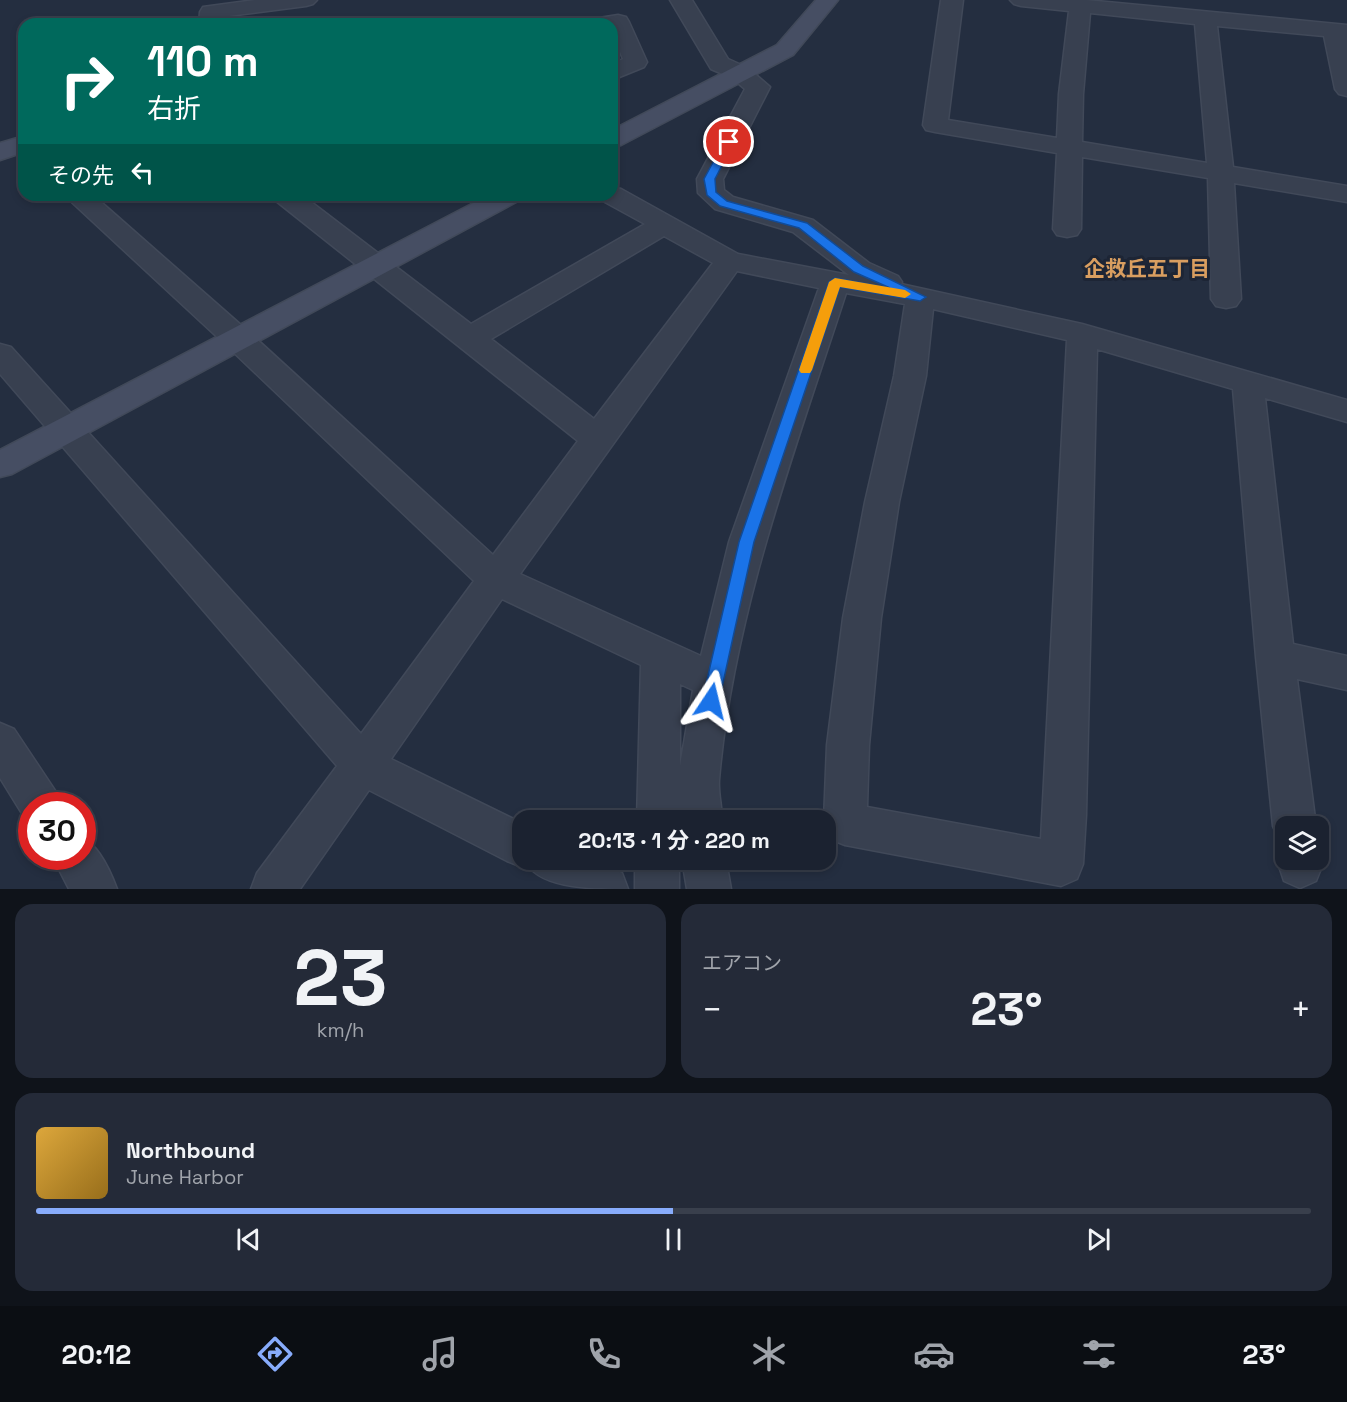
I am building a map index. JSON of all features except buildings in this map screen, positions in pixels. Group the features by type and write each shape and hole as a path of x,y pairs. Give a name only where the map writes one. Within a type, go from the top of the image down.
{"street":[{"path":"210,18 211,12 306,0"},
{"path":"681,0 718,64 740,73 758,87 710,179 711,193 724,203 803,226 859,269 920,297"},
{"path":"618,137 785,50 827,0"},
{"path":"952,0 935,125 1347,194"},
{"path":"1021,0 1341,32 1347,89"},
{"path":"1067,229 1071,94 1080,7"},
{"path":"1205,19 1221,173 1226,299"},
{"path":"618,22 636,62 618,70"},
{"path":"618,199 730,261 920,297 1082,334 1347,411"},
{"path":"84,201 239,340 497,580 714,681"},
{"path":"293,201 597,439"},
{"path":"0,465 498,201"},
{"path":"470,338 663,225"},
{"path":"273,889 597,439 730,261"},
{"path":"700,810 698,782 714,681 747,542 835,282"},
{"path":"920,297 910,376 882,502 861,618 848,745 845,824 1061,864 1065,815 1082,334"},
{"path":"0,354 363,765 512,841"},
{"path":"1248,382 1275,657 1294,816"},
{"path":"658,810 661,656"},
{"path":"1275,657 1347,673"},
{"path":"0,742 32,792"},
{"path":"83,870 95,889"},
{"path":"568,870 606,889"},
{"path":"657,870 657,889"},
{"path":"706,870 709,889"}],"slow traffic":[{"path":"806,370 835,282 905,294"}],"district":[{"name":"企救丘五丁目","path":"1147,268"}],"route":[{"path":"711,701 747,542 835,282 920,297 859,269 803,226 724,203 711,193 710,179 729,142"}]}
